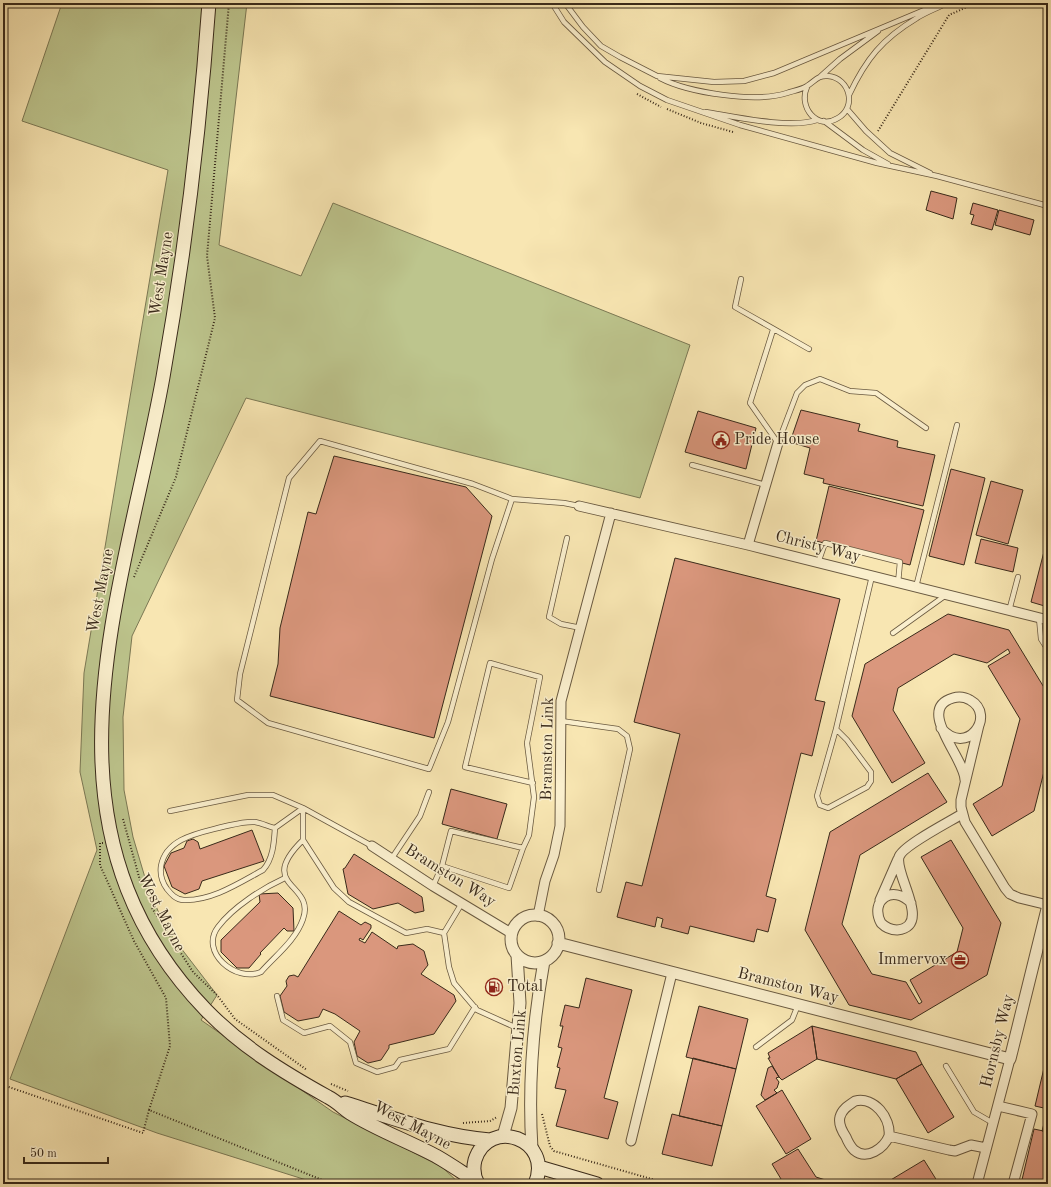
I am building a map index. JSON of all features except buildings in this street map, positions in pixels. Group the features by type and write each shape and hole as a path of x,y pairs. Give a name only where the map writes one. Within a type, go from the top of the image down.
{"main road":[{"name":"West Mayne","path":"209,3 199,121 184,252 159,396 122,566 105,666 100,752 106,811 112,841 119,866 131,898 149,933 169,964 206,1010 244,1045 299,1082 332,1099 417,1127 471,1139 490,1140"},
{"name":"West Mayne","path":"332,1099 351,1113 437,1157 477,1183"},
{"path":"477,1183 474,1163 477,1154 490,1140 503,1136 514,1137 524,1141 532,1149 537,1157 539,1167 535,1184"},
{"path":"539,1167 597,1184"}],"street":[{"path":"748,545 778,443"},
{"name":"Christy Way","path":"579,506 818,562 1044,619"},
{"name":"Bramston Link","path":"538,916 545,880 554,855 560,826 561,701 611,513"},
{"path":"965,785 963,768 941,728 938,717 941,707 946,701 957,696 969,699 977,706 980,715 979,725 965,785 961,800 962,814 970,831 1000,881 1010,894 1048,905"},
{"path":"941,728 949,735 960,739 973,734 979,725"},
{"path":"899,858 900,867 913,911 910,922 899,930 892,930 881,923 877,911 879,904 899,858 902,852 913,843 962,814"},
{"name":"Bramston Way","path":"372,846 433,886 512,933"},
{"path":"879,904 883,898 896,894 902,896 911,903"},
{"name":"Hornsby Way","path":"977,1184 1048,905"},
{"path":"531,916 538,916 549,920 553,924 557,931 558,943 554,952 544,961 529,962 517,955 512,946 512,933 519,921 531,916"},
{"name":"Bramston Way","path":"558,943 1010,1059"},
{"name":"Buxton Link","path":"503,1136 512,1108 520,987 517,955"},
{"name":"Buxton Link","path":"532,1149 530,1104 540,987 544,961"},
{"path":"631,1141 672,973"},
{"path":"854,1101 869,1101 875,1104 888,1124 890,1136 880,1148 870,1153 858,1152 850,1146 843,1132 840,1122 842,1113 854,1101"},
{"path":"998,1106 1032,1114 1013,1184"},
{"path":"890,1136 955,1151 971,1145 986,1148"}],"lane":[{"path":"552,3 564,22 605,62 640,86 667,100 740,125 892,167 938,176 1048,206"},
{"path":"565,3 583,28 601,46 675,86 696,92 720,95 768,96 807,87"},
{"path":"657,76 714,82 744,81 774,73 941,3"},
{"path":"689,108 773,121 806,123 817,120 824,121 838,119 847,109 849,95 868,59 882,43 918,17 947,3"},
{"path":"817,120 807,111 805,105 804,92 807,87 816,78 822,76 840,59 885,26"},
{"path":"822,76 836,78 842,82 849,95"},
{"path":"847,109 890,153 938,176"},
{"path":"824,121 864,150 892,167"},
{"path":"741,279 735,307 773,330 809,349"},
{"path":"773,330 750,403 778,443"},
{"path":"778,443 797,393 805,385 820,380 850,391 876,393 926,428"},
{"path":"916,587 957,425"},
{"path":"512,499 492,559 448,722 429,769 268,723 237,700 240,674 289,478 320,441 473,484 512,499 564,503 579,506"},
{"path":"692,465 766,485"},
{"path":"567,538 549,617 561,624 581,628"},
{"path":"818,562 825,543 900,562 898,583"},
{"path":"836,729 847,740 871,772 871,780 867,787 828,808 820,806 817,796 836,729 872,576"},
{"path":"1009,611 1018,577"},
{"path":"893,633 946,595"},
{"path":"1044,619 1042,639 1048,650"},
{"path":"442,866 509,888 529,835 534,797 527,743 540,677 490,663 465,767 532,783"},
{"path":"561,721 618,729 627,736 630,749 599,890"},
{"path":"392,858 420,816 429,792"},
{"path":"170,811 248,795 273,795 303,808 372,846"},
{"path":"275,828 303,808"},
{"path":"303,808 303,840 318,866 334,888 349,902 406,933 427,929 444,933"},
{"path":"254,822 275,828 274,843 269,863 262,870 253,875 215,894 194,899 182,900 174,897 165,886 160,872 165,854 172,846 190,835 240,823 254,822"},
{"path":"433,886 442,866 451,831 523,848"},
{"path":"285,878 256,893 218,927 212,946 216,955 231,970 243,975 253,975 261,972 297,933 304,918 305,906 301,896 285,878 283,871 285,862 292,850 303,840"},
{"path":"462,904 444,933 449,967 454,983 477,1010 518,1028"},
{"path":"278,996 283,1020 304,1033 330,1026 350,1042 356,1063 377,1072 395,1067 400,1060 449,1049 475,1007"},
{"path":"756,1047 792,1020 798,1005"},
{"path":"946,1066 974,1112 993,1123"}],"path":[{"path":"133,580 176,477 215,318 207,256 228,3"},
{"path":"874,138 949,15 976,3"},
{"path":"122,814 143,890"},
{"path":"3,1085 143,1133 170,1046 166,998 134,941 100,865 100,844 112,841"},
{"path":"149,903 193,972 217,995 235,1019 312,1073"},
{"path":"325,1081 354,1094"},
{"path":"149,1110 332,1184"},
{"path":"538,1112 543,1116 550,1146 554,1151 669,1184"},
{"path":"461,1123 490,1121 499,1115"}],"green space":[{"path":"62,3 247,3 219,245 301,276 333,203 690,345 640,498 246,398 132,636 123,717 124,790 133,837 146,881 164,926 217,995 201,1020 333,1112 442,1167 460,1184 319,1184 157,1133 10,1079 97,850 80,772 84,673 168,170 22,121"}],"place":[{"name":"Pride House","path":"721,440"},
{"name":"Immervox","path":"960,960"},
{"name":"Total","path":"494,987"}]}
